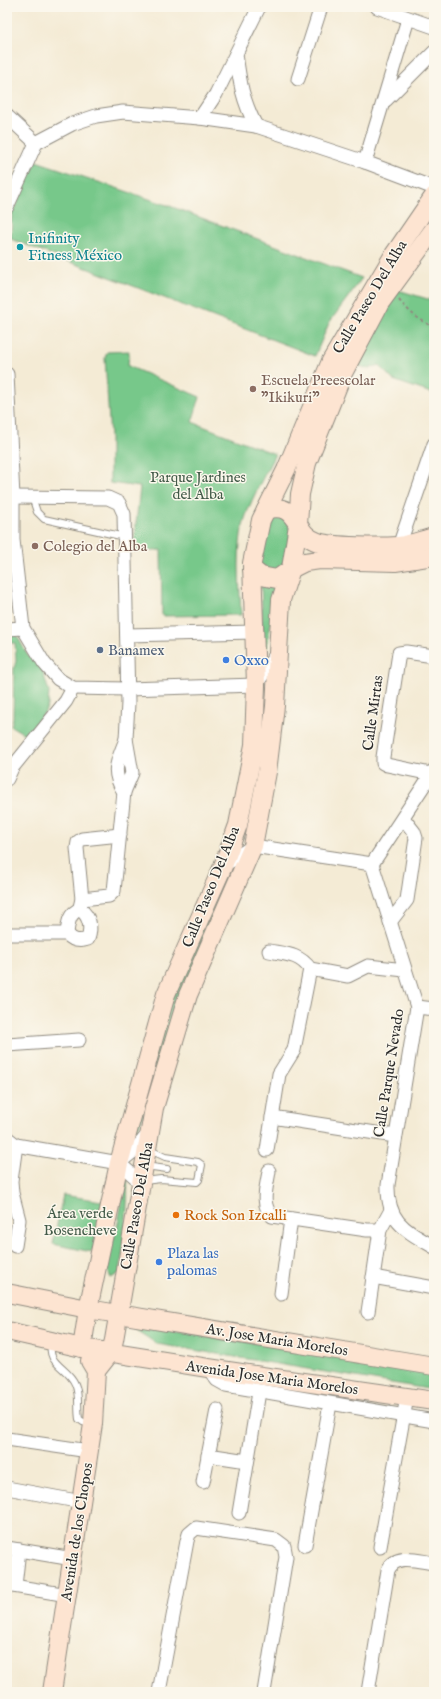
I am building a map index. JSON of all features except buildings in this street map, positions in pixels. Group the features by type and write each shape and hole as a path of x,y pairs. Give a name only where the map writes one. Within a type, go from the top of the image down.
{"street":[{"path":"200,118 216,94 258,7"},
{"path":"298,79 321,7"},
{"path":"380,7 408,19 434,27"},
{"path":"365,162 408,19"},
{"path":"384,102 434,52"},
{"path":"236,54 241,93 256,126"},
{"path":"7,207 36,143 72,124 96,116 124,112 200,118 256,126 365,162 434,188"},
{"path":"7,116 36,143"},
{"name":"Calle Paseo Del Alba","path":"82,1348 88,1309 119,1163 166,994 223,866 238,825 254,745 256,685 252,563 261,520 286,470 331,360 393,256 434,196"},
{"name":"Calle Paseo Del Alba","path":"111,1352 119,1314 154,1108 188,995 253,846 267,772 275,706 281,600 291,569 298,525 300,494 307,463 343,373 380,304 434,229"},
{"path":"7,374 13,497 10,540 23,628 44,663 58,679 73,688 127,689 256,685 275,706"},
{"path":"399,546 434,444"},
{"path":"13,497 108,498 119,503 124,514 128,703 126,738 132,773 124,792 112,894 81,904 70,917 67,934"},
{"path":"266,510 277,507 286,510 292,514 298,525 309,538 324,544 399,546 434,537"},
{"path":"252,569 261,576 277,579 291,569 305,562 320,560 395,562 434,556"},
{"path":"7,629 23,628"},
{"path":"127,635 254,632"},
{"path":"256,685 278,651"},
{"name":"Calle Mirtas","path":"433,772 387,765 383,762 383,758 399,653 406,652 434,656"},
{"path":"9,772 66,701 73,688"},
{"path":"223,866 253,846 372,864 433,772"},
{"path":"390,922 406,900 416,838 403,818"},
{"path":"238,825 253,846"},
{"path":"7,934 67,934 76,940 88,939 90,925 81,904 77,848 78,842 82,839 120,835"},
{"name":"Calle Parque Nevado","path":"372,864 417,1007 387,1196 394,1220 402,1228 434,1247"},
{"path":"267,1150 279,1074 294,1050 310,969 305,961 298,956 269,951"},
{"path":"310,969 348,976 368,966 406,970"},
{"path":"417,1007 434,1009"},
{"path":"7,1045 79,1040"},
{"path":"272,1117 396,1136"},
{"path":"119,1163 148,1140"},
{"path":"15,1246 11,1181 12,1142 119,1163 136,1178 141,1178"},
{"path":"269,1171 264,1204 272,1216 380,1230"},
{"path":"368,1312 380,1230 391,1210"},
{"path":"281,1294 291,1219"},
{"path":"373,1277 434,1288"},
{"name":"Av. Jose Maria Morelos","path":"7,1293 88,1309 434,1366"},
{"name":"Avenida Jose Maria Morelos","path":"7,1331 53,1340 82,1348 434,1401"},
{"path":"82,1348 96,1371 111,1352"},
{"path":"208,1368 218,1380 226,1385 259,1392 434,1421"},
{"name":"Avenida de los Chopos","path":"52,1692 93,1424 96,1371"},
{"path":"239,1513 259,1392"},
{"path":"380,1546 405,1416 407,1397"},
{"path":"305,1545 330,1404"},
{"path":"203,1482 217,1410"},
{"path":"7,1439 89,1451"},
{"path":"208,1455 247,1462"},
{"path":"7,1488 82,1502"},
{"path":"159,1692 189,1534 196,1528 276,1540 284,1546 286,1557 264,1692"},
{"path":"68,1595 11,1585 13,1550 73,1559"},
{"path":"368,1692 388,1570 391,1564 400,1559 434,1563"}],"lane":[{"path":"32,497 37,512 44,519 125,537"},
{"path":"141,1178 194,1182 199,1180 201,1172 202,1165 200,1163 156,1154 148,1140"},
{"path":"141,1178 167,1169"},
{"path":"53,1340 50,1350 51,1356 75,1383 78,1396 79,1419 83,1422 93,1424"}],"path":[{"path":"389,290 408,311 424,323 434,327"}],"green space":[{"path":"36,161 167,205 362,278 329,323 315,356 11,239 12,213"},
{"path":"398,290 431,300 434,296 434,394 393,380 379,365 369,369 353,364"},
{"name":"Parque Jardines del Alba","path":"129,351 128,366 200,397 192,422 275,454 246,515 241,535 239,575 241,615 162,616 161,550 133,551 140,487 110,483 110,437 105,358 107,352"},
{"path":"269,515 286,515 291,534 281,571 261,571 259,558"},
{"path":"261,584 267,587 277,586 264,665"},
{"path":"7,634 16,634 28,656 35,659 42,669 49,692 48,705 45,712 26,735 11,726 13,719 14,668 16,661 15,643 7,643"},
{"path":"241,857 130,1149 164,1017 226,871"},
{"path":"127,1173 127,1211 120,1273 111,1278 106,1267 107,1257 117,1228 121,1206 122,1183"},
{"name":"Área verde Bosencheve","path":"63,1195 108,1202 92,1252 53,1244"},
{"path":"133,1324 434,1371 434,1390 157,1344 133,1328"}],"place":[{"name":"Inifinity Fitness México","path":"20,247"},
{"name":"Escuela Preescolar \"Ikikuri\"","path":"253,389"},
{"name":"Colegio del Alba","path":"35,546"},
{"name":"Banamex","path":"100,650"},
{"name":"Oxxo","path":"226,660"},
{"name":"Rock Son Izcalli","path":"176,1215"},
{"name":"Plaza las palomas","path":"159,1262"}]}
